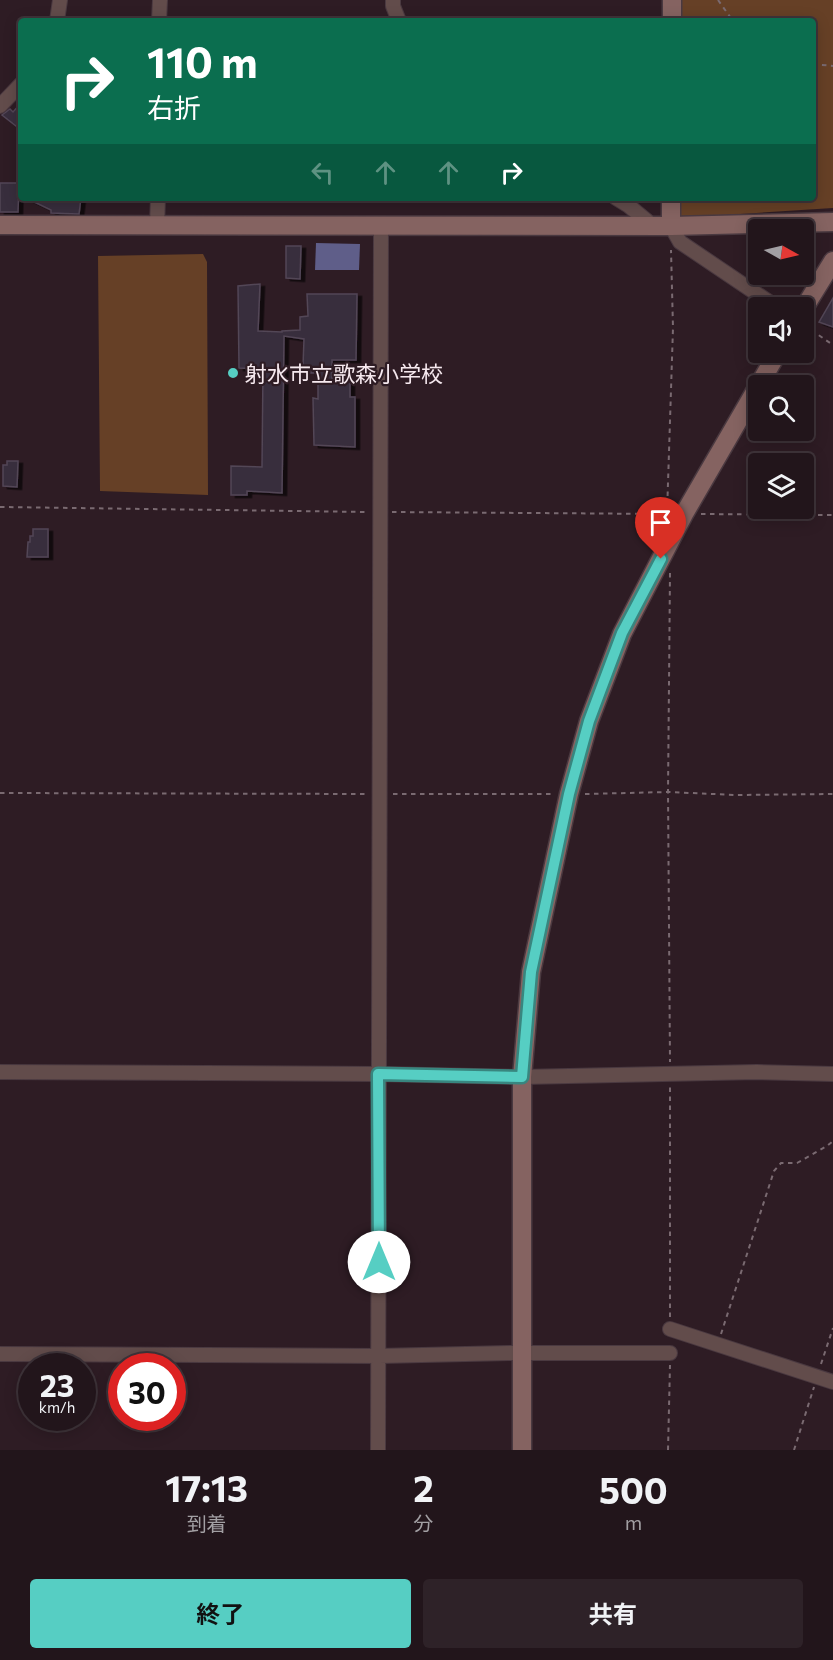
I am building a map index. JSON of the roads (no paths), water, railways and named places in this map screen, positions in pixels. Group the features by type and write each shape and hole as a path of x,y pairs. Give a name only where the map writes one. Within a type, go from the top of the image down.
{"street":[{"path":"57,18 60,0"},
{"path":"159,18 160,0"},
{"path":"393,0 398,18"},
{"path":"672,0 672,18"},
{"path":"0,106 18,87"},
{"path":"157,225 158,201"},
{"path":"621,201 662,226 680,242 762,297"},
{"path":"662,226 670,201"},
{"path":"0,225 662,226 833,222"},
{"path":"378,1450 381,226"},
{"path":"811,297 833,261"},
{"path":"522,1450 522,1077 531,972 569,794 589,721 622,633 676,514 771,363"},
{"path":"0,1072 522,1077 756,1072 833,1074"},
{"path":"670,1329 833,1382"},
{"path":"0,1354 379,1356 670,1353"}],"water":[{"path":"316,243 360,244 359,270 315,270"}],"place":[{"name":"射水市立歌森小学校","path":"233,373"}]}
